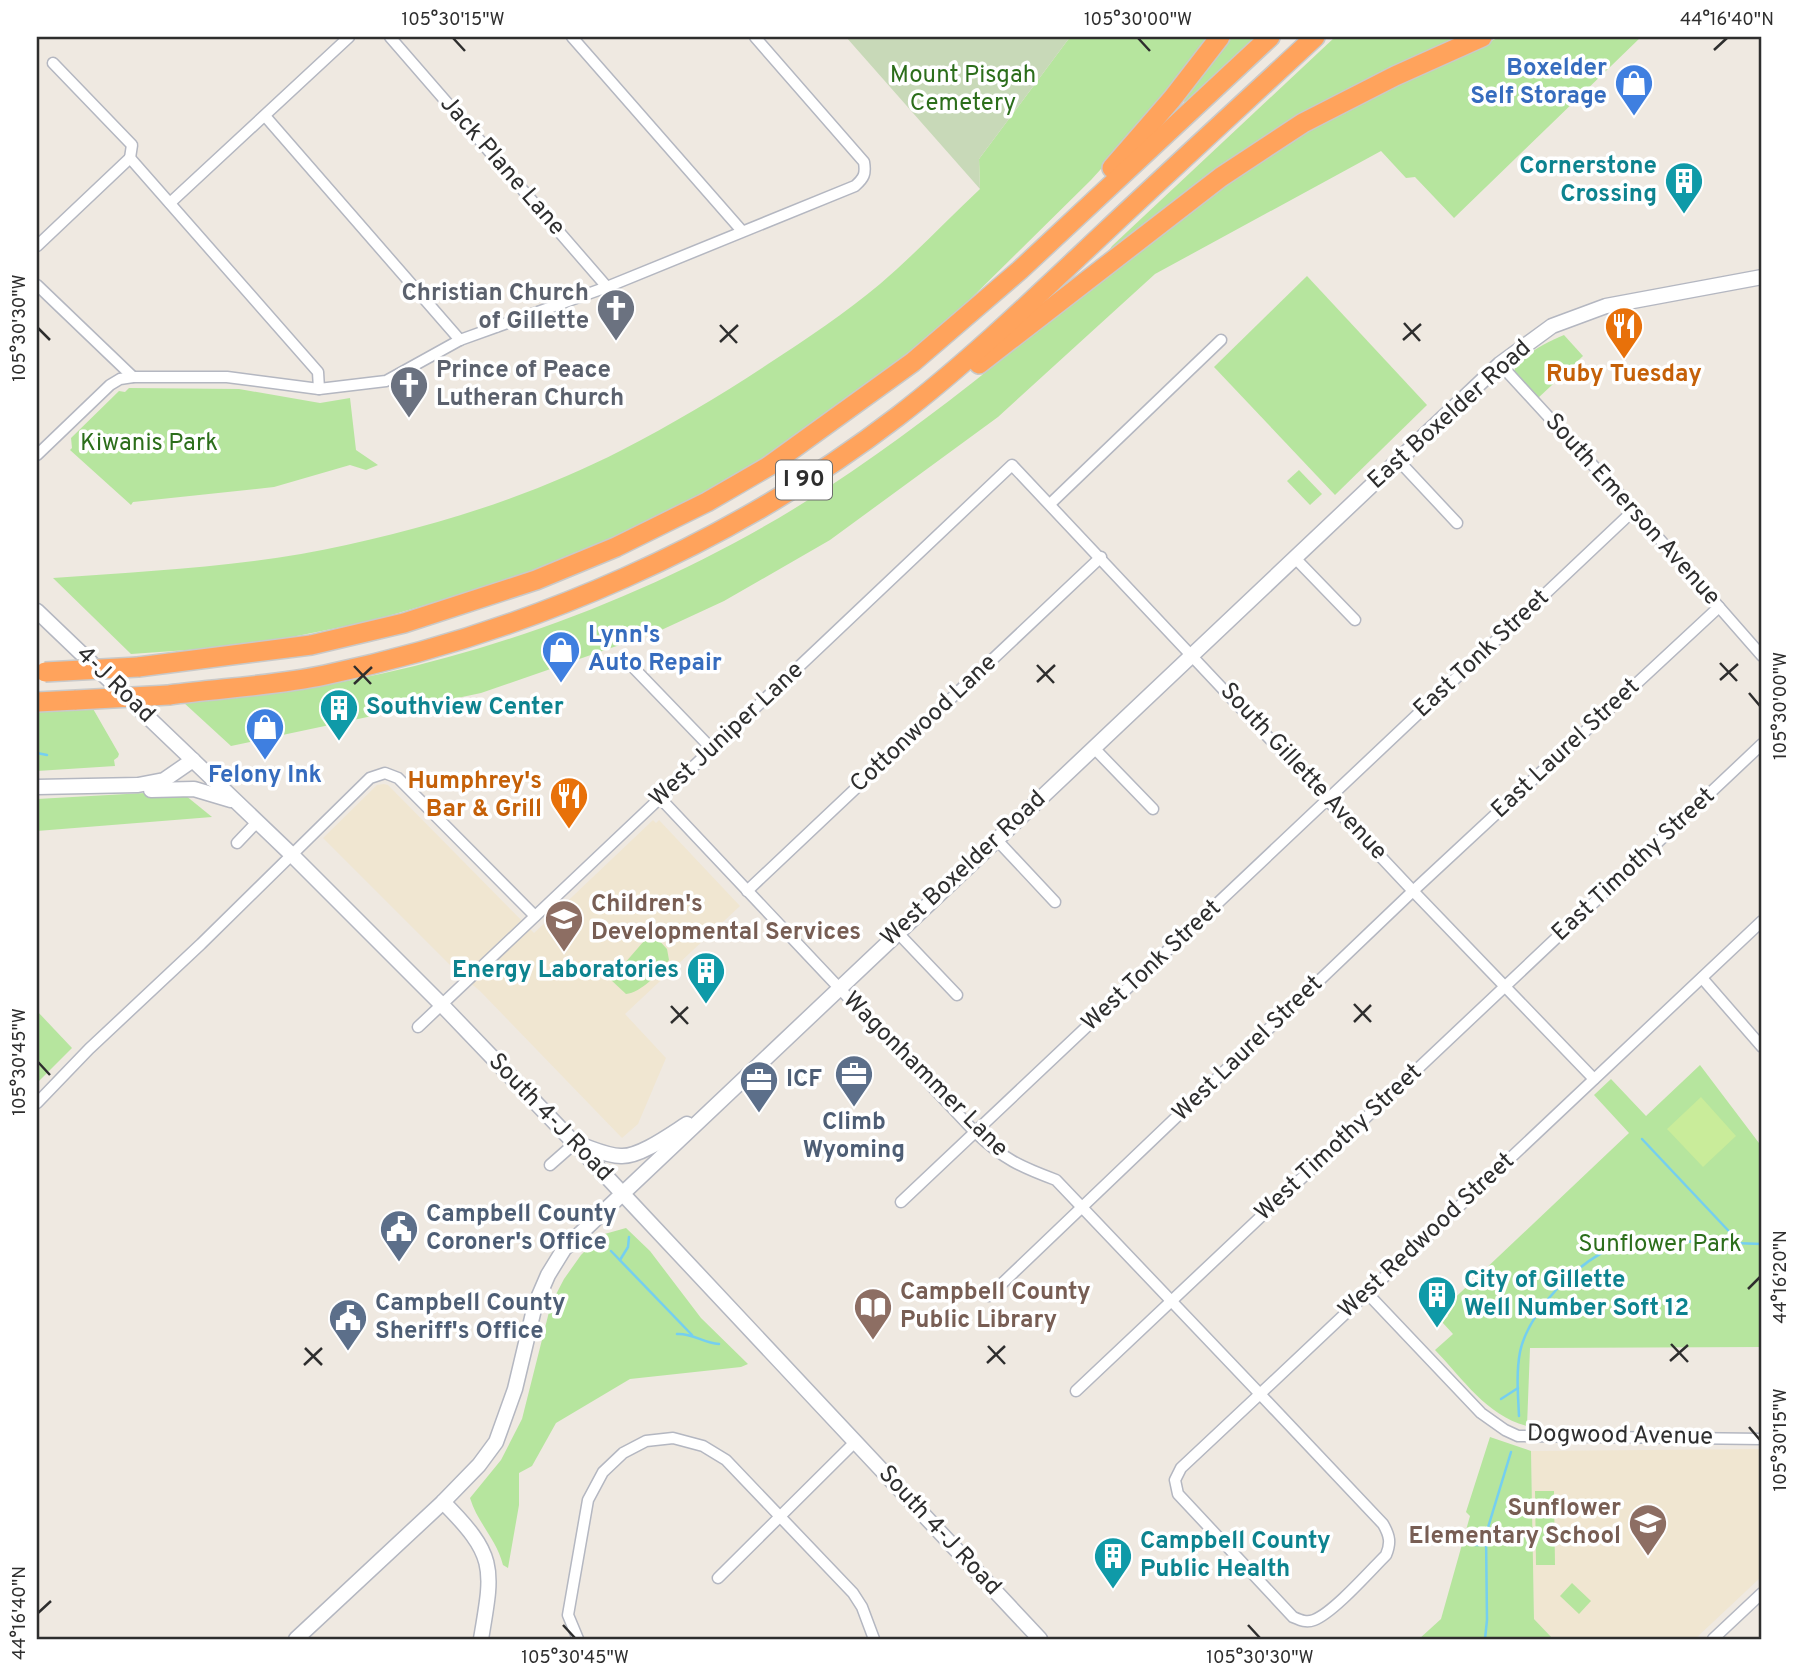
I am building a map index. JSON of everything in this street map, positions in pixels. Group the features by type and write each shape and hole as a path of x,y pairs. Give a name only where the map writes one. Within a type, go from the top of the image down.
{"highway":[{"name":"I 90","path":"874,391 1070,212 1126,153 1220,37"},
{"name":"I 90","path":"41,672 138,667 311,645 404,623 536,580 616,547 707,502 769,466 914,362 1020,271 1270,37"},
{"name":"I 90","path":"708,537 760,509 827,466 895,418 949,375 1315,37"},
{"name":"I 90","path":"37,702 169,695 322,676 422,651 601,588 818,482 899,424 1221,177 1303,123 1395,76 1482,37"}],"main road":[{"name":"East Boxelder Road","path":"1192,654 1500,364 1552,326 1594,310 1762,277"},
{"name":"4-J Road","path":"37,611 193,760"},
{"name":"West Boxelder Road","path":"706,1113 1192,654"},
{"path":"37,788 138,785 164,780 193,760"},
{"name":"South 4-J Road","path":"193,760 442,1005 575,1143 1040,1639"},
{"path":"138,785 148,790 194,789 234,801"},
{"path":"575,1143 618,1157 629,1156 706,1113"},
{"path":"296,1639 479,1465 495,1442 515,1389 535,1305 548,1275 564,1249 706,1113"},
{"path":"443,1502 476,1538 485,1553 489,1588 481,1639"}],"street":[{"path":"170,203 349,37"},
{"path":"394,41 407,37"},
{"path":"572,37 742,231"},
{"path":"37,455 110,385 120,379 227,377 319,389 386,381 460,340 607,287 855,186 864,179 866,172 858,153 755,37"},
{"name":"Jack Plane Lane","path":"394,41 607,287"},
{"path":"37,244 130,158 132,145 53,63"},
{"path":"265,116 460,340"},
{"path":"130,158 318,372 319,389"},
{"path":"37,285 133,377"},
{"path":"1050,504 1221,340"},
{"name":"South Emerson Avenue","path":"1500,364 1634,510 1762,656"},
{"path":"1398,460 1457,523"},
{"name":"South Gillette Avenue","path":"1013,465 1413,891 1594,1079"},
{"name":"West Juniper Lane","path":"418,1027 1013,465"},
{"name":"East Tonk Street","path":"1329,799 1634,510"},
{"name":"Cottonwood Lane","path":"747,891 1101,557"},
{"path":"1294,557 1356,620"},
{"name":"East Laurel Street","path":"1413,891 1719,607"},
{"path":"629,663 712,749"},
{"name":"East Timothy Street","path":"1506,985 1762,744"},
{"path":"1093,747 1153,809"},
{"path":"37,1103 89,1049 201,944 370,778 385,773 398,778 535,916"},
{"name":"Wagonhammer Lane","path":"660,798 975,1132 997,1153 1017,1165 1056,1180 1260,1394"},
{"name":"West Tonk Street","path":"901,1202 1329,799"},
{"path":"237,843 257,822"},
{"path":"996,839 1055,902"},
{"name":"West Laurel Street","path":"989,1296 1413,891"},
{"name":"West Redwood Street","path":"1260,1394 1383,1524 1389,1534 1390,1545 1386,1555 1327,1612 1315,1620 1303,1622 1293,1617 1178,1494 1175,1480 1181,1468 1762,921"},
{"path":"897,932 957,995"},
{"path":"1702,978 1762,1046"},
{"name":"West Timothy Street","path":"1076,1391 1506,985"},
{"path":"550,1165 575,1143"},
{"name":"Dogwood Avenue","path":"1367,1293 1480,1413 1518,1436 1762,1439"},
{"path":"578,1639 568,1615 588,1500 603,1472 623,1453 646,1441 673,1438 703,1446 726,1460 853,1593 862,1607 874,1639"},
{"path":"718,1578 855,1442"},
{"path":"1713,1639 1762,1593"}],"shaded area":[{"name":"Children's Developmental Services","path":"377,785 388,785 534,933 653,820 656,823 659,820 740,906 625,1014 666,1058 638,1124 622,1138 480,991 457,972 323,838"},
{"name":"Sunflower Elementary School","path":"1762,1449 1762,1576 1695,1639 1553,1639 1534,1619 1531,1451"}],"green space":[{"name":"Mount Pisgah Cemetery","path":"846,37 1070,37 979,159 980,189"},
{"path":"1070,37 1211,37 1148,117 1091,180 943,326 872,386 751,468 664,515 580,553 504,582 371,621 230,647 131,654 53,578 239,563 342,546 424,526 506,500 584,468 641,440 678,420 797,345 853,305 906,261 980,189 979,159"},
{"path":"1228,37 1258,37 1185,105 1183,96"},
{"path":"1335,37 1462,37 1392,68 1102,261 1112,246"},
{"path":"1500,37 1641,37 1454,218 1415,177 1406,178 1381,151 1155,274 998,417 830,540 724,601 657,632 481,693 231,746 183,702 267,694 351,680 435,661 518,636 600,606 679,571 755,532 827,488 915,427 1246,168 1370,97"},
{"path":"1307,276 1427,405 1335,495 1214,367"},
{"path":"1564,335 1583,356 1537,399 1513,373 1528,355"},
{"name":"Kiwanis Park","path":"129,388 239,389 320,403 350,398 356,450 378,465 366,470 350,465 274,487 133,502 131,505 70,450 71,438 119,391 125,392"},
{"path":"1299,470 1322,494 1310,505 1287,481"},
{"path":"92,707 119,754 114,760 115,766 37,771 37,712"},
{"path":"180,791 212,817 37,831 37,799"},
{"path":"655,936 667,949 669,960 644,986 626,994 609,975 624,964 644,941"},
{"path":"37,1011 72,1048 37,1083"},
{"name":"Sunflower Park","path":"1700,1065 1762,1147 1762,1347 1530,1348 1527,1426 1500,1414 1476,1395 1435,1350 1453,1334 1442,1322 1448,1316 1442,1310 1629,1133 1594,1095 1611,1079 1646,1116"},
{"path":"1701,1097 1736,1136 1703,1167 1667,1129"},
{"path":"626,1228 650,1251 701,1318 748,1364 630,1379 556,1423 532,1466 519,1473 519,1505 508,1568 503,1565 470,1498 501,1460 522,1419 551,1304 564,1279 581,1255 601,1235"},
{"path":"1490,1437 1531,1451 1534,1619 1553,1639 1419,1639 1441,1619 1470,1516 1466,1512"},
{"path":"1535,1491 1554,1491 1555,1565 1536,1565"},
{"path":"1572,1583 1591,1601 1579,1614 1560,1596"}],"waterway":[{"path":"37,753 47,755"},
{"path":"1642,1139 1740,1243"},
{"path":"620,1260 628,1247 629,1237"},
{"path":"1519,1416 1518,1368 1526,1334 1549,1298 1583,1265 1621,1244 1639,1240 1762,1244"},
{"path":"611,1251 692,1335"},
{"path":"677,1334 719,1344"},
{"path":"1501,1399 1518,1388"},
{"path":"1485,1639 1486,1534 1511,1452"},
{"path":"1475,1545 1485,1545"}],"place":[{"name":"Boxelder Self Storage","path":"1634,117"},
{"name":"Cornerstone Crossing","path":"1684,215"},
{"name":"Christian Church of Gillette","path":"616,342"},
{"name":"Ruby Tuesday","path":"1624,360"},
{"name":"Prince of Peace Lutheran Church","path":"409,419"},
{"name":"Lynn's Auto Repair","path":"561,684"},
{"name":"Southview Center","path":"339,742"},
{"name":"Felony Ink","path":"265,761"},
{"name":"Humphrey's Bar & Grill","path":"569,830"},
{"name":"Children's Developmental Services","path":"564,953"},
{"name":"Energy Laboratories","path":"706,1005"},
{"name":"Climb Wyoming","path":"854,1108"},
{"name":"ICF","path":"759,1114"},
{"name":"Campbell County Coroner's Office","path":"399,1263"},
{"name":"City of Gillette Well Number Soft 12","path":"1437,1329"},
{"name":"Campbell County Public Library","path":"873,1341"},
{"name":"Campbell County Sheriff's Office","path":"348,1352"},
{"name":"Sunflower Elementary School","path":"1648,1557"},
{"name":"Campbell County Public Health","path":"1113,1590"}]}
